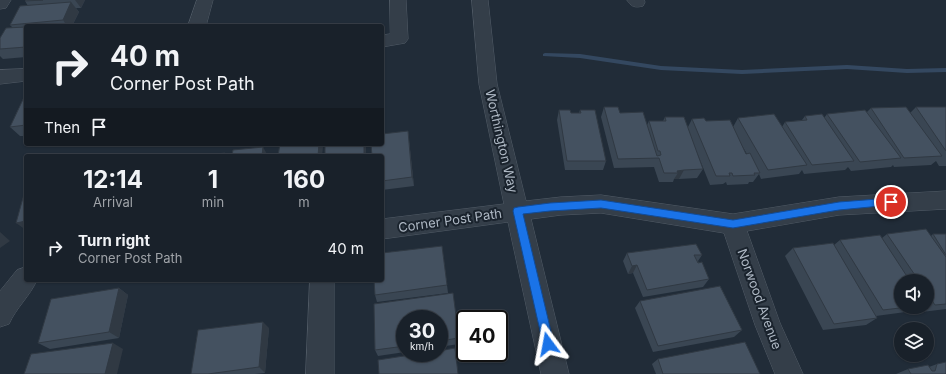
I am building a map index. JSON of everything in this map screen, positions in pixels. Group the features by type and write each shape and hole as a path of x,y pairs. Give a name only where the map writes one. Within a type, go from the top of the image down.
{"street":[{"path":"0,4 3,0"},
{"path":"198,24 205,0"},
{"path":"390,40 398,0"},
{"name":"Worthington Way","path":"480,0 488,84 555,374"},
{"path":"0,77 24,75"},
{"name":"Corner Post Path","path":"384,229 550,207 601,204 733,224 839,206 946,200"},
{"name":"Norwood Avenue","path":"733,224 768,325 789,374"},
{"path":"0,315 4,306 24,281"},
{"path":"320,374 322,282"}],"building":[{"path":"71,2 63,20 10,25 20,6"},
{"path":"24,27 24,47 0,49 0,38 6,28"},
{"path":"24,97 24,125 10,127"},
{"path":"604,107 618,107 620,113 643,112 657,156 661,155 660,151 658,151 649,121 666,121 665,117 684,117 703,169 677,171 678,173 664,173 659,158 618,159"},
{"path":"906,107 942,156 904,158 871,108"},
{"path":"916,107 946,107 946,151"},
{"path":"559,110 570,110 571,113 581,113 580,110 595,110 606,161 567,161"},
{"path":"865,110 901,158 860,162 827,114"},
{"path":"774,114 807,165 768,170 738,118"},
{"path":"822,114 854,161 812,165 785,122 807,120 805,116"},
{"path":"704,118 706,121 730,120 746,154 750,153 760,173 754,173 755,175 733,176 732,173 729,173 730,176 716,176 692,119"},
{"path":"408,131 412,177 384,181 384,154 372,154 371,146 384,146 384,134"},
{"path":"280,146 319,146 318,154 278,154"},
{"path":"325,146 364,146 364,154 325,154"},
{"path":"263,147 262,154 232,154 233,150"},
{"path":"24,194 24,221 16,223"},
{"path":"926,229 946,257 946,304 935,305 934,304 934,274 914,274 887,234"},
{"path":"933,234 946,234 946,255"},
{"path":"880,235 905,274 894,274 894,309 883,310 840,240"},
{"path":"833,243 877,318 834,324 793,248"},
{"path":"696,244 702,255 694,255 698,263 702,262 709,279 647,290 637,265 632,266 627,253"},
{"path":"442,246 447,285 375,295 374,282 384,282 384,253"},
{"path":"720,286 742,330 658,346 640,301"},
{"path":"119,288 109,332 38,343 51,299"},
{"path":"453,293 456,316 456,338 448,340 448,310 396,310 396,347 375,350 374,304"},
{"path":"263,322 259,367 208,374 191,374 198,330"},
{"path":"745,342 760,374 663,374 658,359"},
{"path":"113,343 105,374 24,374 31,354"},
{"path":"455,348 458,374 379,374 378,360 396,357 396,362 448,362 448,349"},
{"path":"946,362 946,374 911,374 908,369 928,365 932,371 935,371 937,364"}],"waterway":[{"path":"545,55 580,56 661,68 742,72 847,67 907,71 946,70"}],"route":[{"path":"548,344 518,211 561,206 601,204 733,224 839,206 891,202"}]}
